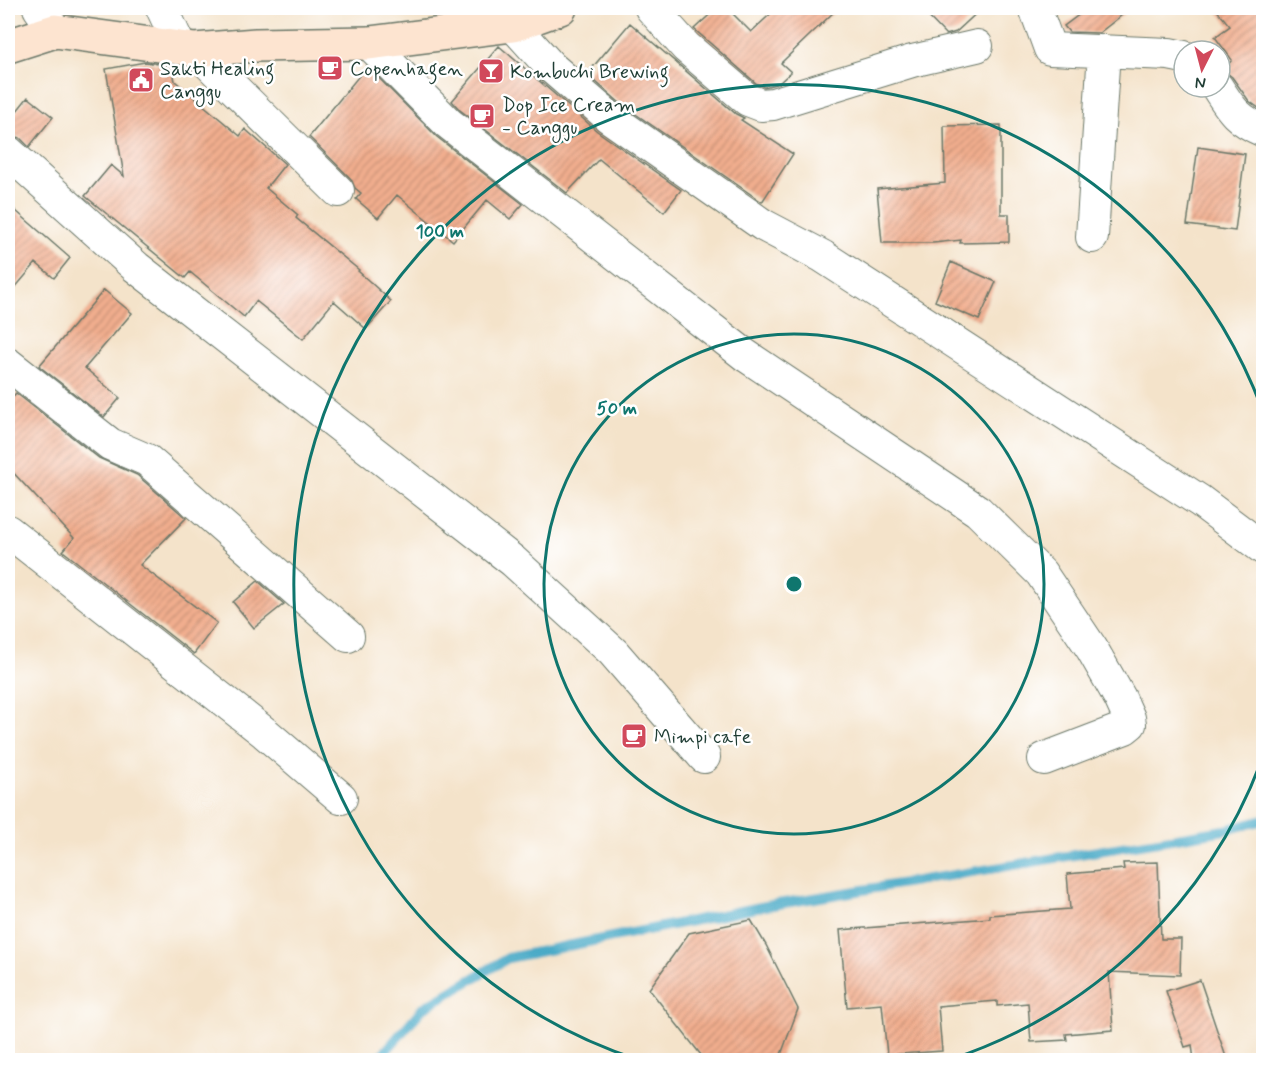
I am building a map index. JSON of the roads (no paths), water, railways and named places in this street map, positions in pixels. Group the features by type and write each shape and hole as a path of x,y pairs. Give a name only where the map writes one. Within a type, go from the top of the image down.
{"street":[{"path":"162,8 187,48 338,191"},
{"path":"8,46 47,20 187,48 369,43 513,25 560,8"},
{"path":"651,8 686,47 748,100 761,105 773,104 912,61 976,46"},
{"path":"1035,8 1050,49 1172,55"},
{"path":"513,25 550,67 609,117 764,225 822,255 1200,501 1263,549"},
{"path":"369,43 448,123 530,188 745,355 978,511 1041,573 1092,649 1120,698 1130,724 1125,728 1044,759"},
{"path":"1092,237 1104,51"},
{"path":"1225,99 1245,123 1263,131"},
{"path":"8,152 136,267 513,561 613,652 704,757"},
{"path":"8,364 110,444 147,460 348,636"},
{"path":"8,531 265,733 341,798"}],"waterway":[{"path":"378,1060 423,1008 508,958 766,906 1225,830 1264,820"}],"place":[{"name":"Copenhagen","path":"330,68"},
{"name":"Kombuchi Brewing","path":"491,71"},
{"name":"Sakti Healing Canggu","path":"141,80"},
{"name":"Dop Ice Cream - Canggu","path":"482,116"},
{"name":"Mimpi cafe","path":"634,736"}]}
